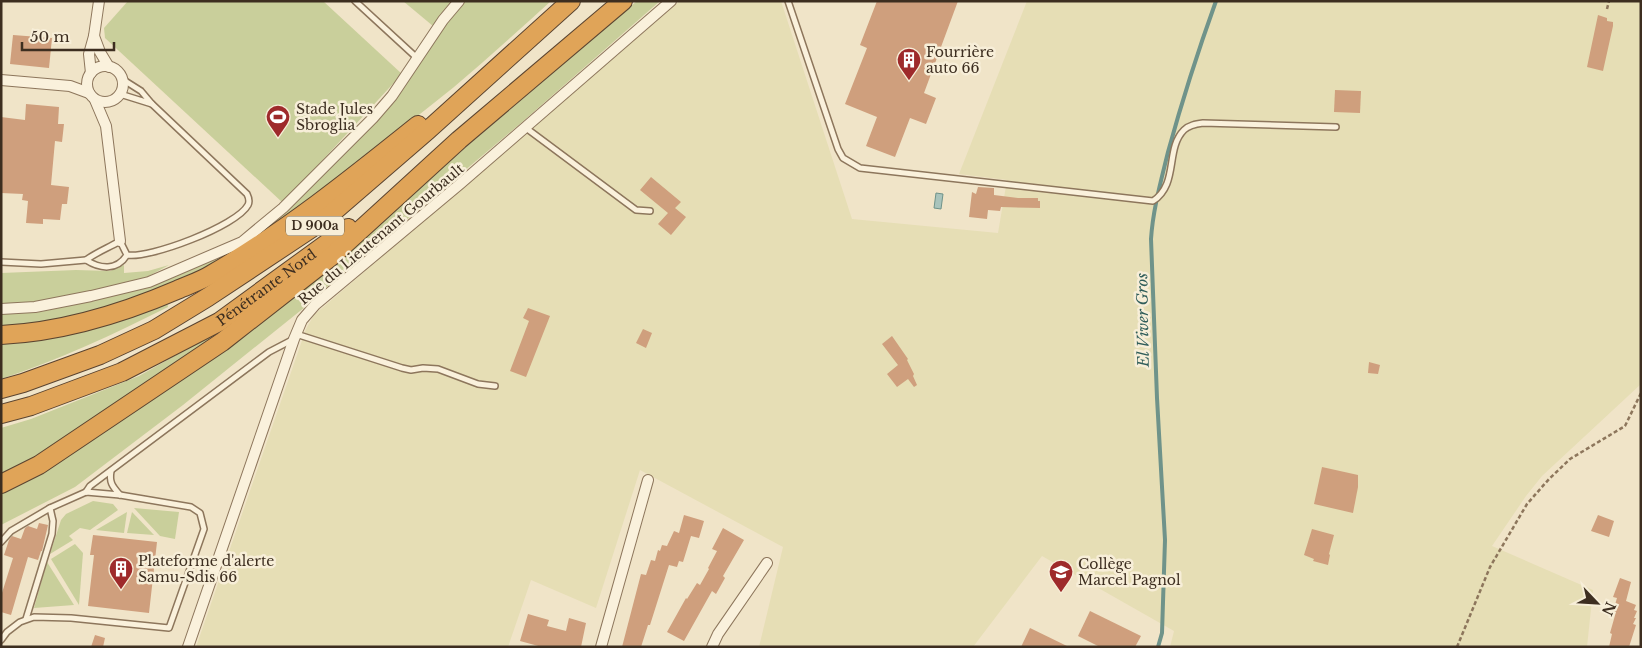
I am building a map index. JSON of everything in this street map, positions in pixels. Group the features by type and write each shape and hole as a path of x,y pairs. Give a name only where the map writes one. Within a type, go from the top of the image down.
{"highway":[{"name":"Pénétrante Nord","path":"1,414 31,406 122,372 219,322 344,231 459,140 609,1"},
{"path":"1,484 39,465 222,342 332,256 459,140 622,1"},
{"name":"Pénétrante Nord","path":"1,389 100,355 154,330 208,297 324,220 569,4"},
{"path":"1,335 27,334 82,324 154,300 210,275 280,232 569,4"}],"street":[{"path":"99,1 94,36 89,54 89,76 92,96 106,126"},
{"path":"1,309 35,308 148,282 242,242 283,208 374,118 392,96 458,1"},
{"name":"Rue du Lieutenant Gourbault","path":"188,647 302,320 315,305 526,128 671,1"},
{"path":"94,36 100,52 109,67"},
{"path":"1,80 70,86 92,96 100,102 110,101 120,94 122,79 117,71 109,67 99,67 89,76 70,86"},
{"path":"110,101 106,126 120,241"},
{"path":"601,647 648,480"},
{"path":"712,647 718,634 767,563"}],"lane":[{"path":"355,1 417,58"},
{"path":"788,1 838,149 843,158 850,164 860,168 1153,202 1161,196 1166,187 1178,139 1191,126 1203,123 1336,127"},
{"path":"122,79 141,91 152,104 247,194 249,199 243,211 222,225 194,239 162,250 134,256 127,255"},
{"path":"120,94 152,104"},
{"path":"526,128 636,210 650,211"},
{"path":"1,262 42,264 86,260 97,251 107,249 120,241 127,255"},
{"path":"86,260 96,266 115,267 123,262 127,255"},
{"path":"86,492 90,486 268,352 295,337 402,368 411,370 423,368 438,369 478,384 496,386"},
{"path":"112,471 111,486 120,495"},
{"path":"1,542 11,531 50,508 86,492 120,495 191,507 200,513 204,529 169,628 71,618 34,617 20,622 7,632 1,640"},
{"path":"26,619 52,534 53,521 50,508"}],"path":[{"path":"1607,9 1609,1"},
{"path":"1457,647 1490,567 1527,504 1570,459 1624,426 1641,394"}],"shaded area":[{"path":"680,1 781,1 852,219 998,233 1007,180 959,174 1027,1 1641,1 1641,384 1542,476 1492,546 1593,590 1587,647 1170,647 1174,631 1042,556 973,647 759,647 783,547 640,470 596,608 531,580 508,647 196,647 306,329 314,315"}],"green space":[{"name":"Stade Jules Sbroglia","path":"128,1 323,1 402,74 283,203 105,38 104,28"},
{"path":"403,1 452,1 433,26"},
{"path":"466,1 551,1 479,66 430,106 290,215 220,262 170,287 129,302 87,314 1,328 1,313 35,313 150,287 243,245 287,212 377,121 396,99 447,23"},
{"path":"637,1 660,1 521,123 305,307 183,405 75,487 1,525 1,492 40,473 98,436 233,343 337,263 466,147"},
{"path":"124,265 124,273 148,271 169,265 147,277 90,291 34,303 1,305 1,273 76,270 110,271"},
{"path":"273,297 48,450 1,476 1,428 31,419 139,376"},
{"path":"167,301 168,307 107,337 44,364 1,379 1,339"},
{"path":"93,501 113,504 118,510 90,530 80,528 69,536 73,540 50,554 61,520 66,514"},
{"path":"134,508 179,512 175,539 160,536"},
{"path":"127,512 124,533 96,530"},
{"path":"132,512 154,535 127,533"},
{"path":"75,544 83,553 79,605 51,559"},
{"path":"47,562 74,605 34,608"}],"water":[{"path":"936,193 943,194 941,209 934,208"}],"building":[{"name":"Fourrière auto 66","path":"877,1 958,1 924,93 936,98 926,124 910,118 895,157 866,146 877,117 845,104 867,48 860,45"},
{"path":"1598,15 1607,18 1607,21 1613,22 1603,71 1587,67"},
{"path":"13,35 52,38 49,68 10,64"},
{"path":"1335,90 1361,91 1360,113 1334,112"},
{"path":"26,104 59,107 58,124 64,124 62,142 55,141 51,185 69,187 67,204 62,204 60,220 43,219 43,224 26,223 28,201 22,200 23,194 1,193 1,117 25,120"},
{"path":"651,177 681,202 675,208 686,217 671,235 658,224 668,213 640,190"},
{"path":"978,187 994,188 994,195 1038,198 1040,208 1001,207 1000,211 988,210 987,219 969,217 972,192 976,194"},
{"path":"528,308 550,316 526,377 510,371 529,321 523,318"},
{"path":"643,329 652,333 646,348 636,343"},
{"path":"892,336 908,359 917,385 914,387 908,379 897,387 887,374 898,365 882,344"},
{"path":"1369,362 1380,365 1378,374 1368,373"},
{"path":"1322,467 1358,475 1358,487 1353,513 1314,504"},
{"path":"684,515 704,521 699,538 691,536 683,562 679,561 677,567 669,565 641,647 622,647 641,574 646,575 651,560 655,561 658,550 660,551 662,545 667,546 674,531 679,533"},
{"path":"1598,515 1614,521 1609,537 1591,531"},
{"path":"39,523 48,525 42,551 38,560 28,557 11,615 1,612 1,596 13,558 4,555 9,540 12,536 21,539 25,528 28,526 37,529"},
{"path":"723,528 744,540 723,576 725,578 716,594 712,591 684,641 667,632 686,598 697,583 700,585 709,569 717,551 712,549"},
{"path":"1312,529 1334,535 1328,565 1313,561 1314,559 1304,555"},
{"path":"93,535 157,542 149,613 88,606 94,555 90,555"},
{"path":"1620,578 1631,582 1626,601 1636,605 1634,610 1637,611 1634,618 1636,618 1633,624 1636,625 1629,647 1609,647 1612,634 1610,633 1616,612 1613,611 1617,598 1613,597"},
{"path":"1090,611 1141,636 1135,647 1100,647 1078,636"},
{"path":"528,614 549,620 547,626 566,631 569,618 586,623 581,647 542,647 520,641"},
{"path":"1030,628 1069,647 1021,647"},
{"path":"95,635 105,638 103,647 91,647"}],"waterway":[{"name":"El Viver Gros","path":"1158,647 1162,633 1165,540 1151,239 1155,206 1168,152 1190,76 1216,1"}],"place":[{"name":"Fourrière auto 66","path":"909,81"},
{"name":"Stade Jules Sbroglia","path":"278,138"},
{"name":"Plateforme d'alerte Samu-Sdis 66","path":"121,590"},
{"name":"Collège Marcel Pagnol","path":"1061,593"}]}
